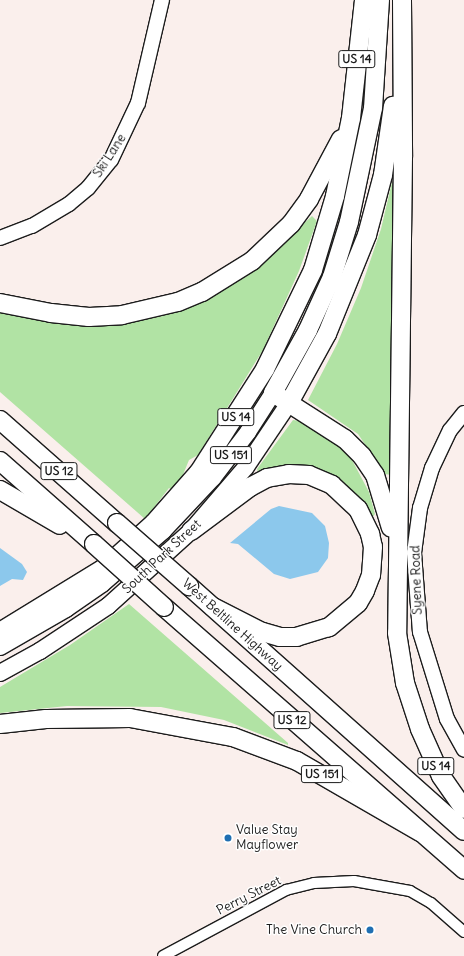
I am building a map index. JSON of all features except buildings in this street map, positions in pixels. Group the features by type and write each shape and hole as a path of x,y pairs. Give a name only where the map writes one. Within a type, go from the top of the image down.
{"highway":[{"name":"US 14","path":"0,632 104,568 154,523 199,472 265,369 310,277 336,196 351,118 364,0"},
{"name":"US 14","path":"273,393 314,316 332,276 349,222 373,108 380,0"},
{"name":"US 14","path":"289,403 327,334 349,286 367,235 383,175 391,124 401,0"},
{"path":"397,560 403,157 401,0"},
{"path":"0,303 51,313 89,317 122,315 178,302 202,292 252,261 291,224 309,199 330,164 351,118"},
{"path":"273,393 344,439 362,456 375,475 382,496 397,560"},
{"name":"West Beltline Highway","path":"0,420 464,830"},
{"name":"US 12","path":"0,461 164,608 464,870"},
{"path":"191,531 250,487 267,478 289,474 309,475 332,486 358,509 370,534 373,547 371,575 365,592 352,608 328,627 297,637 280,637 262,632 213,607"},
{"path":"0,490 94,544"},
{"name":"US 14","path":"397,560 397,633 405,683 418,724 434,761 464,809"},
{"name":"US 151","path":"0,724 80,718 130,718 233,737 283,754 420,832"},
{"path":"0,734 61,728 151,729 185,727"}],"main road":[{"name":"South Park Street","path":"0,647 66,609 96,588 162,531 213,478 248,432 273,393"},
{"name":"South Park Street","path":"0,673 47,647 108,606 191,531 246,468 289,403"}],"street":[{"name":"Ski Lane","path":"0,238 32,226 69,204 88,188 111,160 138,103 162,0"},
{"name":"Syene Road","path":"464,413 450,430 432,468 420,508 414,553 420,632 447,719 464,750"},
{"name":"Perry Street","path":"163,956 286,890 314,883 354,881 410,891 432,903 464,932"}],"green space":[{"path":"392,182 395,184 391,475 385,474 358,434 308,400 337,344 361,288 381,229"},
{"path":"312,216 317,221 299,271 263,350 198,455 189,460 178,487 173,491 169,488 145,519 0,392 0,311 126,323 163,316 199,303 247,276"},
{"path":"293,420 300,421 332,439 352,460 369,492 375,514 371,519 361,500 345,484 326,473 258,472 257,469"},
{"path":"129,604 288,743 288,745 224,720 161,707 67,706 0,713 0,687 70,645"}],"water":[{"path":"279,506 312,513 325,526 329,543 328,558 318,572 290,579 274,574 238,544 230,543 271,509"},
{"path":"0,548 22,564 27,572 23,580 12,579 0,586"}],"place":[{"name":"Value Stay Mayflower","path":"228,838"},
{"name":"The Vine Church","path":"370,930"}]}
